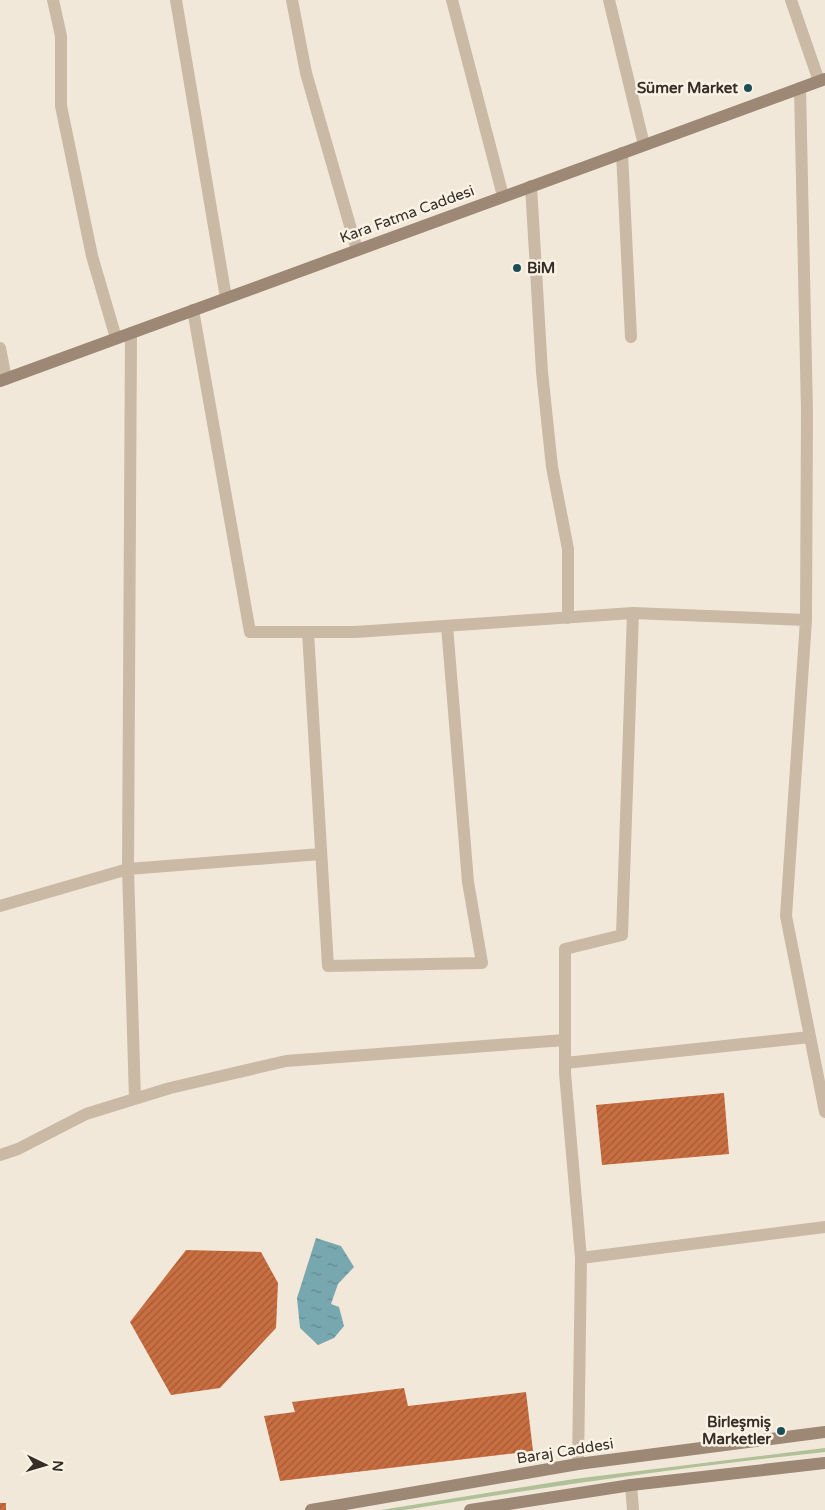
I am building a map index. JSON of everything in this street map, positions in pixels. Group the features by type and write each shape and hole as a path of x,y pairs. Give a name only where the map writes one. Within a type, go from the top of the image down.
{"main road":[{"name":"Kara Fatma Caddesi","path":"3,380 822,80"},
{"name":"Baraj Caddesi","path":"311,1510 578,1464 825,1432"},
{"path":"470,1510 520,1506 631,1486 825,1462"}],"street":[{"path":"54,0 61,36 61,106 92,256 116,338"},
{"path":"176,0 226,298"},
{"path":"292,0 306,73 357,250"},
{"path":"452,0 503,196"},
{"path":"609,0 644,145"},
{"path":"792,0 822,80"},
{"path":"800,88 807,412 806,620 786,916 825,1112"},
{"path":"622,153 631,337"},
{"path":"531,186 542,372 552,467 568,549 568,618"},
{"path":"193,310 250,632 355,632 633,613 806,620"},
{"path":"131,333 128,869 135,1099"},
{"path":"0,348 3,380"},
{"path":"578,1464 581,1258 565,1064 565,949 622,935 633,613"},
{"path":"308,632 328,966 482,963 468,882 446,626"},
{"path":"0,906 128,869 321,854"},
{"path":"565,1064 810,1037"},
{"path":"0,1155 18,1149 86,1114 170,1088 286,1061 565,1040"},
{"path":"581,1258 825,1227"},
{"path":"631,1486 633,1510"}],"green space":[{"path":"825,1448 825,1452 614,1478 404,1510 381,1510 574,1479"}],"water":[{"path":"316,1238 341,1246 354,1267 338,1284 331,1304 339,1307 344,1326 334,1338 318,1345 300,1328 297,1298"}],"building":[{"path":"724,1093 729,1154 602,1165 596,1105"},
{"path":"186,1250 261,1252 278,1283 276,1328 220,1388 171,1395 130,1322"},
{"path":"404,1388 408,1406 526,1392 533,1451 280,1481 264,1416 295,1412 292,1402"},
{"path":"0,1503 6,1503 6,1510 0,1510"}],"place":[{"name":"Sümer Market","path":"748,88"},
{"name":"BiM","path":"517,268"},
{"name":"Birleşmiş Marketler","path":"781,1431"}]}
